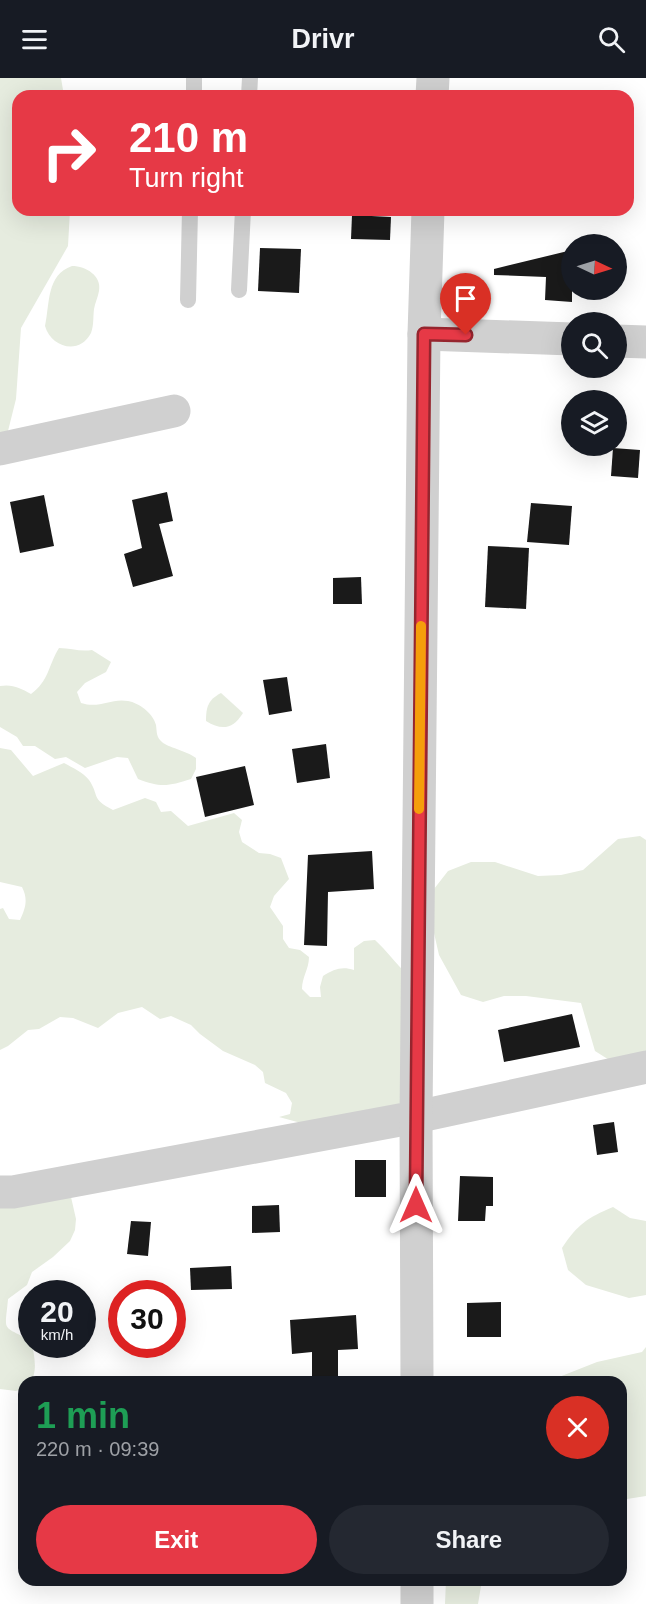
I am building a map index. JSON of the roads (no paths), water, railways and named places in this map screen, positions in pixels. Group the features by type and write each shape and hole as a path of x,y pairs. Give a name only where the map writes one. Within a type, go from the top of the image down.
{"street":[{"path":"417,1376 416,1117 424,334 428,216"},
{"path":"424,334 561,339"},
{"path":"627,341 646,342"},
{"path":"0,449 174,411"},
{"path":"0,1192 24,1190 416,1117 646,1067"},
{"path":"417,1586 417,1604"}],"lane":[{"path":"188,300 190,216"},
{"path":"239,290 243,216"}]}
